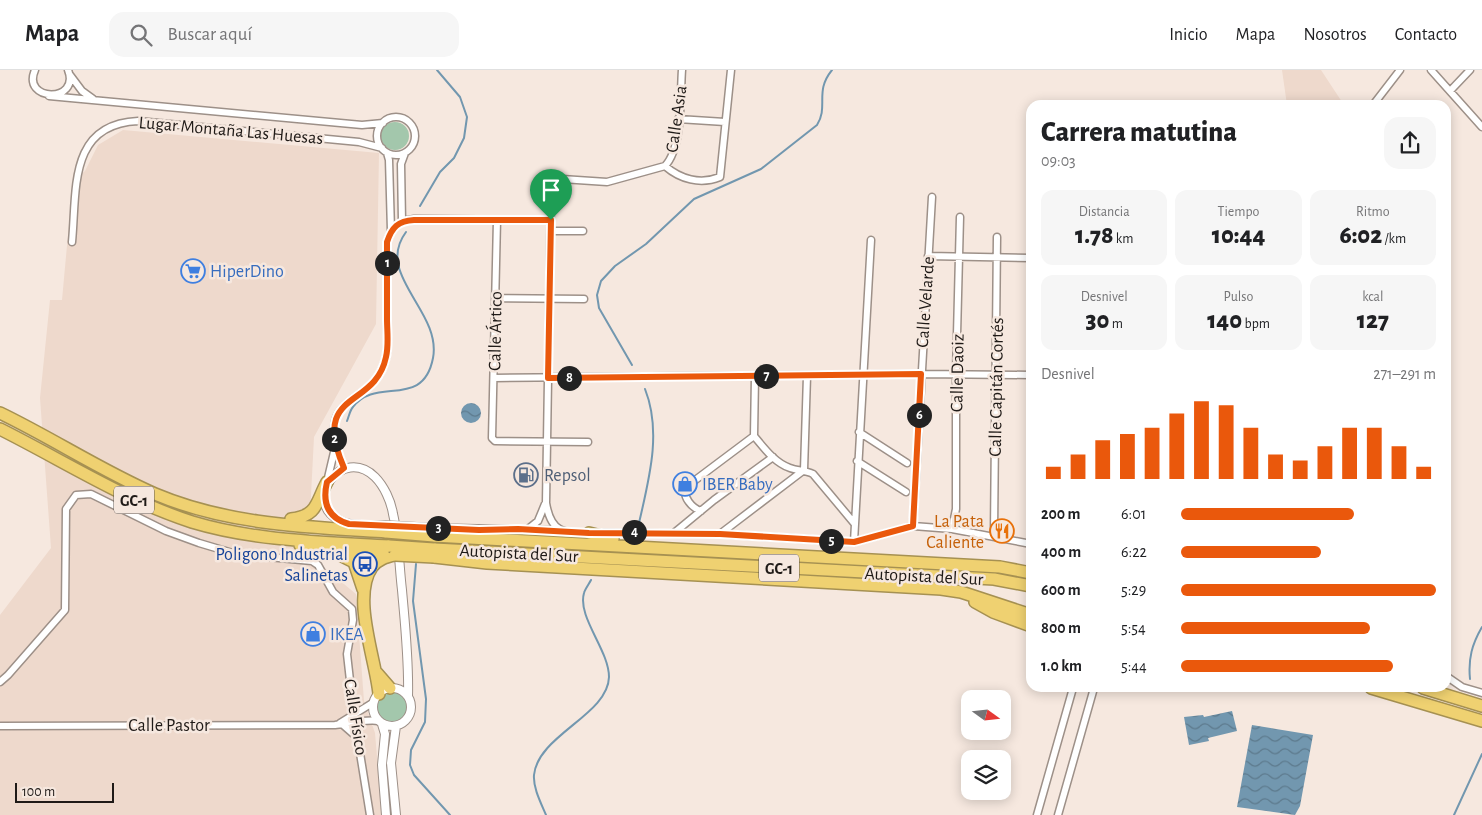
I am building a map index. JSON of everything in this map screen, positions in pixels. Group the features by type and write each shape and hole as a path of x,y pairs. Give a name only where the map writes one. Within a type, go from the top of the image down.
{"highway":[{"name":"Autopista del Sur","path":"0,413 155,494 245,520 284,526 385,529 1000,567 1026,572"},
{"name":"Autopista del Sur","path":"0,429 132,499 162,511 210,526 280,539 392,552 994,579 1026,585"},
{"path":"292,519 301,518 314,510 327,482"},
{"path":"155,494 256,515 349,524"},
{"path":"479,530 613,539 657,543 683,548"},
{"path":"589,533 613,539"},
{"path":"280,539 345,555 354,562 360,576 365,600 368,638 377,673 376,698"},
{"path":"328,551 392,552"},
{"path":"365,600 368,576 372,567 392,552"},
{"path":"434,553 487,563 941,589 961,592 1026,613"},
{"path":"941,589 967,598 993,612 1026,624"},
{"path":"377,673 393,688"},
{"path":"1384,692 1482,721"},
{"path":"1436,692 1482,706"}],"street":[{"path":"34,70 34,83 40,92 49,96 57,95 64,90 69,83 69,73"},
{"name":"Calle Asia","path":"665,166 674,153 682,70"},
{"path":"562,531 552,525 548,518 546,503 553,186 562,180 606,182 665,166 681,178 710,181 720,177 731,70"},
{"path":"1377,100 1400,70"},
{"path":"1431,70 1482,127"},
{"path":"1450,91 1470,70"},
{"path":"69,73 82,91 94,100"},
{"name":"Lugar Montaña Las Huesas","path":"49,96 362,125 383,123 393,118 399,118 410,124 414,137 413,143 404,153 399,155 363,142 138,121 120,122 96,134 86,146 80,161 72,242"},
{"path":"678,119 725,122"},
{"path":"383,123 377,135 389,160 390,231 387,242 386,357 378,376 341,408 336,415 335,448 325,496 327,507 336,518 349,524 385,529"},
{"name":"Lugar Montaña Las Huesas","path":"362,125 377,135 363,142"},
{"name":"Lugar Montaña Las Huesas","path":"402,221 402,164 404,153"},
{"name":"Calle Velarde","path":"913,526 932,198"},
{"name":"Calle Daoiz","path":"952,529 956,509 956,374 960,217"},
{"name":"Calle Ártico","path":"495,220 496,298 492,438 495,441 547,442"},
{"path":"390,231 402,221 551,220"},
{"path":"551,231 583,231"},
{"name":"Calle Capitán Cortés","path":"992,536 994,532 997,237"},
{"path":"854,542 871,240"},
{"path":"928,256 1026,258"},
{"path":"496,298 584,299"},
{"path":"494,378 1026,375"},
{"path":"756,376 754,436 773,457 787,467 804,470 813,474 854,522"},
{"path":"804,470 807,376"},
{"path":"859,432 907,462"},
{"path":"701,510 692,506 686,496 686,487 754,436"},
{"path":"547,442 588,442"},
{"path":"335,448 344,468"},
{"path":"674,533 701,510 773,457"},
{"path":"858,461 906,492"},
{"path":"327,482 344,468 365,470 382,485 393,514 409,667 408,696 411,702 410,714 402,724 396,726 381,722"},
{"path":"720,534 804,470"},
{"name":"Calle Físico","path":"0,682 64,613 67,606 66,509 76,495 91,494 166,531 236,554 318,564 333,592 352,609 353,620 346,654 370,815"},
{"path":"528,529 538,521 546,503"},
{"path":"690,520 692,506"},
{"path":"434,532 528,529 589,533 720,534 854,542 913,526 952,529 1026,543"},
{"path":"386,815 382,765 385,734 381,722 374,713 376,698 405,679 409,667"},
{"path":"1451,680 1457,684 1482,693"},
{"path":"393,688 408,696"},
{"path":"1037,815 1072,692"},
{"path":"1058,815 1093,692"},
{"name":"Calle Pastor","path":"340,724 354,716 376,698"},
{"name":"Calle Pastor","path":"0,726 340,724 355,723 367,719 381,722"},
{"path":"340,724 358,739"},
{"path":"396,726 391,764 396,815"}],"shaded area":[{"path":"1282,70 1321,70 1341,100 1286,100"},
{"path":"123,130 379,153 376,324 314,437 308,554 356,594 364,701 375,733 382,815 0,815 0,615 51,548 40,398 50,300 62,300 73,180 85,171 98,145"}],"green space":[{"path":"395,122 405,126 409,136 405,146 395,150 385,146 381,136 385,126"},
{"path":"392,692 402,697 407,707 402,717 392,722 382,717 377,707 382,697"}],"water":[{"path":"471,403 478,406 481,413 478,420 471,423 464,420 461,413 464,406"},
{"path":"1232,711 1237,731 1208,738 1209,741 1189,745 1184,717 1203,715 1204,717"},
{"path":"1252,725 1313,735 1300,806 1295,815 1237,807"}],"waterway":[{"path":"420,206 440,172 454,158 464,138 467,117 460,97 437,70"},
{"path":"632,365 599,308 597,295 601,281 615,266 646,244 694,199 761,169 817,125 822,111 824,85 832,70"},
{"path":"347,421 352,408 363,398 374,394 409,388 420,383 428,374 433,358 433,341 428,325 403,278 398,263 398,248 406,232"},
{"path":"639,523 650,473 653,439 653,422 645,389"},
{"path":"416,564 413,601 426,699 425,722 411,750 410,765 414,775 450,815"},
{"path":"546,815 534,780 538,761 559,736 597,703 606,690 609,677 608,667 589,623 583,602 585,591 591,580"},
{"path":"1470,679 1472,652 1482,627"},
{"path":"1454,815 1482,754"}],"place":[{"name":"HiperDino","path":"193,271"},
{"name":"Repsol","path":"526,475"},
{"name":"IBER Baby","path":"685,484"},
{"name":"La Pata Caliente","path":"1002,531"},
{"name":"Poligono Industrial Salinetas","path":"365,564"},
{"name":"IKEA","path":"313,634"}],"route":[{"path":"414,220 551,220 548,378 921,374 913,526 854,542 720,534 656,532 589,533 500,528 479,530 349,524 336,518 330,512 325,502 325,490 327,482 331,477 344,468 335,448 334,424 336,415 341,408 378,376 386,357 387,242 390,231 402,221 414,220"}]}
